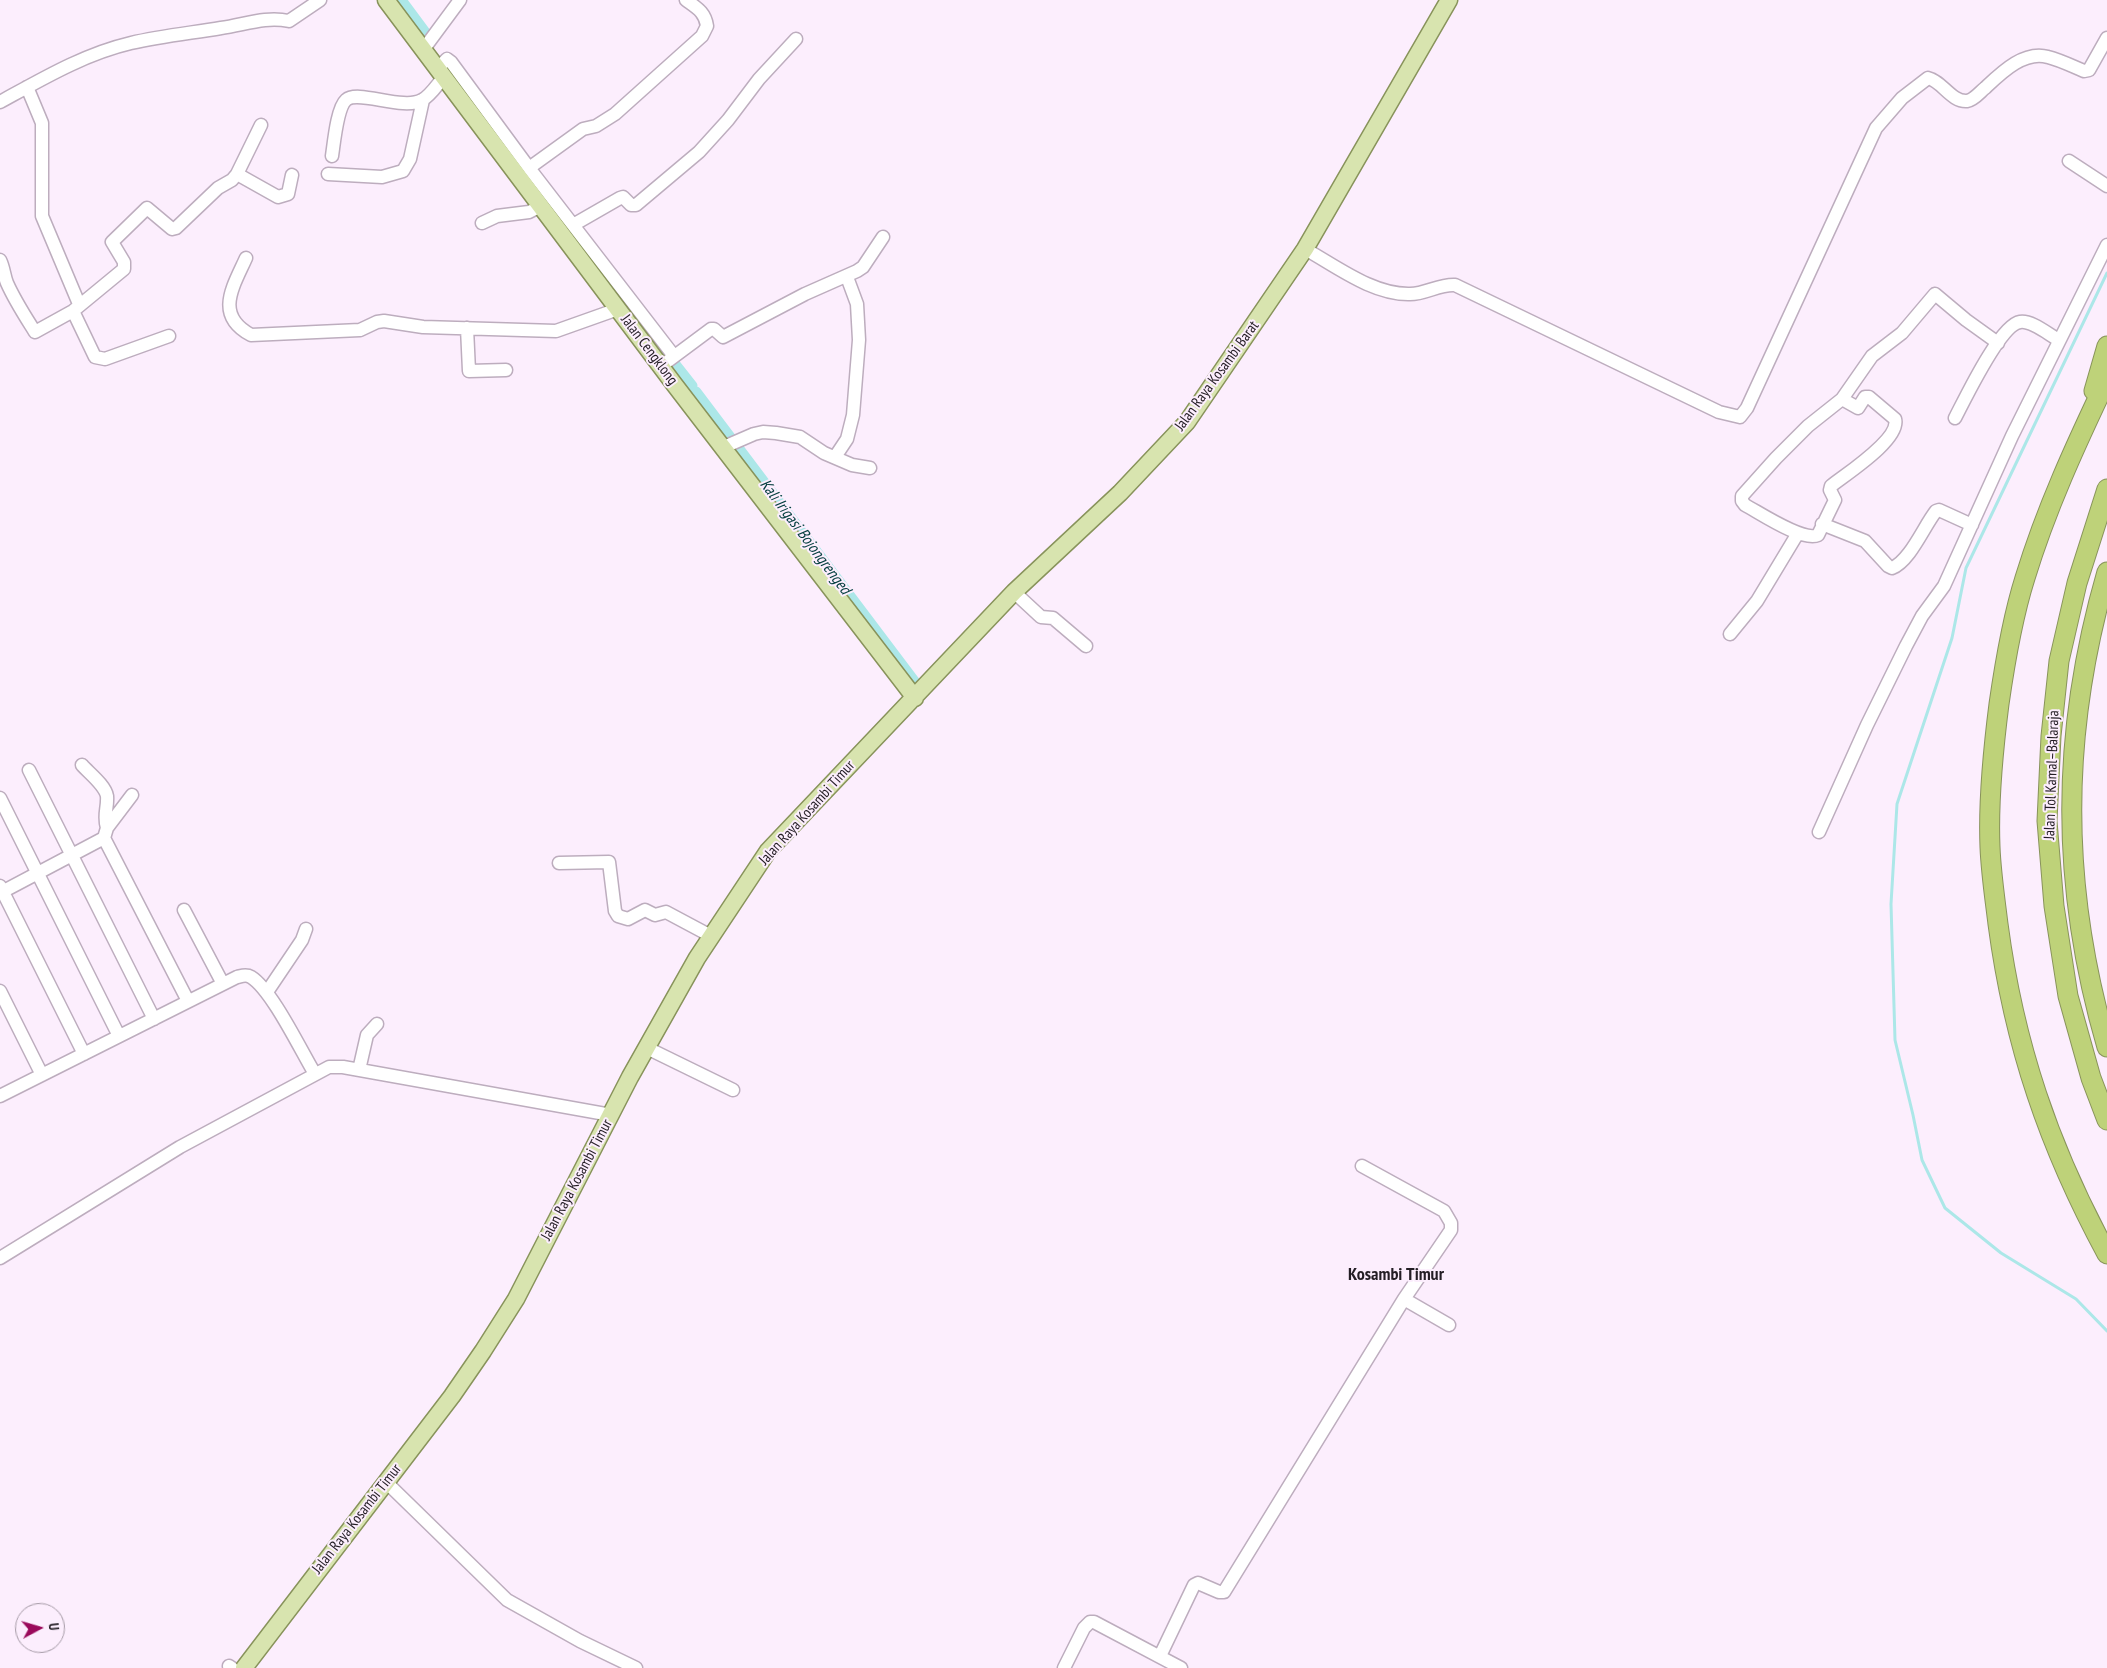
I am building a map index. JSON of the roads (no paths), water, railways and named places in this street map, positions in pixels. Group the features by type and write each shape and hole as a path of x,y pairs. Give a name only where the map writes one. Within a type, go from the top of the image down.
{"highway":[{"path":"2081,433 2107,346"},
{"path":"2107,379 2081,433 2041,529 2024,580 2011,631 2003,674 1992,766 1990,847 2002,953 2020,1044 2057,1151 2078,1199 2107,1254"},
{"name":"Jalan Tol Kamal–Balaraja","path":"2107,489 2077,583 2059,661 2051,736 2047,821 2054,906 2068,996 2091,1078 2107,1120"},
{"path":"2107,572 2094,620 2081,684 2073,743 2071,818 2076,896 2082,942 2091,987 2107,1048"}],"main road":[{"name":"Jalan Cengklong","path":"386,0 423,50 442,68 492,129 537,189 541,206 618,309 668,361 674,384 731,444 915,698"},
{"name":"Jalan Raya Kosambi Barat","path":"915,698 1014,592 1120,493 1186,422 1305,249 1449,0"},
{"name":"Jalan Raya Kosambi Timur","path":"235,1667 386,1482 452,1396 483,1351 516,1299 569,1194 697,958 768,851 915,698"}],"street":[{"path":"0,102 27,86 72,64 130,43 193,31 223,28 256,20 289,21 320,0"},
{"path":"423,50 460,0"},
{"path":"529,168 583,129 596,126 615,114 702,36 707,26 703,12 686,0"},
{"path":"573,225 623,197 631,205 636,205 667,180 699,152 728,120 759,79 796,39"},
{"path":"1305,249 1364,282 1386,290 1411,294 1446,285 1455,285 1720,412 1740,417 1747,408 1876,128 1894,106 1928,78 1942,85 1961,100 1971,100 2003,72 2022,59 2031,57 2048,57 2084,71 2089,70 2106,42"},
{"path":"328,174 382,177 404,171 410,159 423,100 442,68"},
{"path":"27,86 42,122 42,216 95,357 105,359 169,336"},
{"path":"332,156 339,118 347,99 357,97 402,104 423,100"},
{"path":"0,260 6,280 35,332 76,308 124,269 124,262 116,252 112,242 147,208 172,229 176,228 218,188 232,180 237,174 261,125"},
{"path":"492,129 529,168 537,189 573,225 668,361 711,328 723,337 805,294 847,277 863,267 883,237"},
{"path":"2069,161 2107,186"},
{"path":"237,174 278,197 288,194 292,175"},
{"path":"482,223 497,216 529,212 541,206"},
{"path":"1819,832 1867,725 1922,616 1944,586 2059,340 2107,245"},
{"path":"246,258 230,291 228,302 230,313 236,323 251,335 360,330 377,322 384,321 423,327 556,331 618,309"},
{"path":"835,457 847,439 853,415 859,340 857,304 847,277"},
{"path":"1842,399 1858,408 1865,397 1869,397 1896,419 1897,424 1890,438 1831,486 1830,490 1835,500 1818,535 1814,537 1798,533 1745,505 1742,501 1742,496 1776,458 1802,432 1842,399 1866,368 1872,356 1902,333 1935,294 1998,343"},
{"path":"1955,418 1998,343 2017,323 2022,322 2032,325 2059,340"},
{"path":"467,328 469,371 506,370"},
{"path":"731,444 763,432 800,437 824,453 852,465 870,468"},
{"path":"1822,524 1865,541 1892,568 1897,565 1913,546 1936,511 1939,510 1972,525"},
{"path":"1730,634 1756,601 1798,533"},
{"path":"1014,592 1041,617 1053,618 1086,646"},
{"path":"82,765 104,789 107,799 104,818 106,833 188,1001"},
{"path":"29,770 154,1019"},
{"path":"84,1054 1,890 73,855 106,833 132,795"},
{"path":"0,798 119,1036"},
{"path":"559,863 609,862 615,911 618,916 628,919 647,910 655,915 666,912 711,936"},
{"path":"184,910 223,984"},
{"path":"267,992 302,940 306,929"},
{"path":"0,1096 188,1001 244,975 250,976 267,992 315,1074"},
{"path":"0,991 42,1075"},
{"path":"359,1070 367,1035 377,1024"},
{"path":"647,1048 733,1090"},
{"path":"0,1258 180,1147 333,1066 611,1115"},
{"path":"1160,1656 1194,1584 1198,1583 1219,1592 1224,1592 1404,1299 1450,1230 1451,1222 1444,1211 1362,1166"},
{"path":"1404,1299 1449,1325"},
{"path":"386,1482 507,1600 580,1641 636,1668"},
{"path":"1064,1668 1084,1628 1090,1622 1098,1623 1181,1668"}],"waterway":[{"name":"Kali Irigasi Bojongrenged","path":"401,0 430,39"},
{"path":"2107,273 1966,568 1952,638 1897,804 1891,904 1895,1040 1922,1160 1945,1208 2001,1253 2076,1299 2107,1331"},
{"name":"Kali Irigasi Bojongrenged","path":"666,353 692,386"},
{"name":"Kali Irigasi Bojongrenged","path":"696,392 914,681"}],"district":[{"name":"Kosambi Timur","path":"1396,1275"}]}
